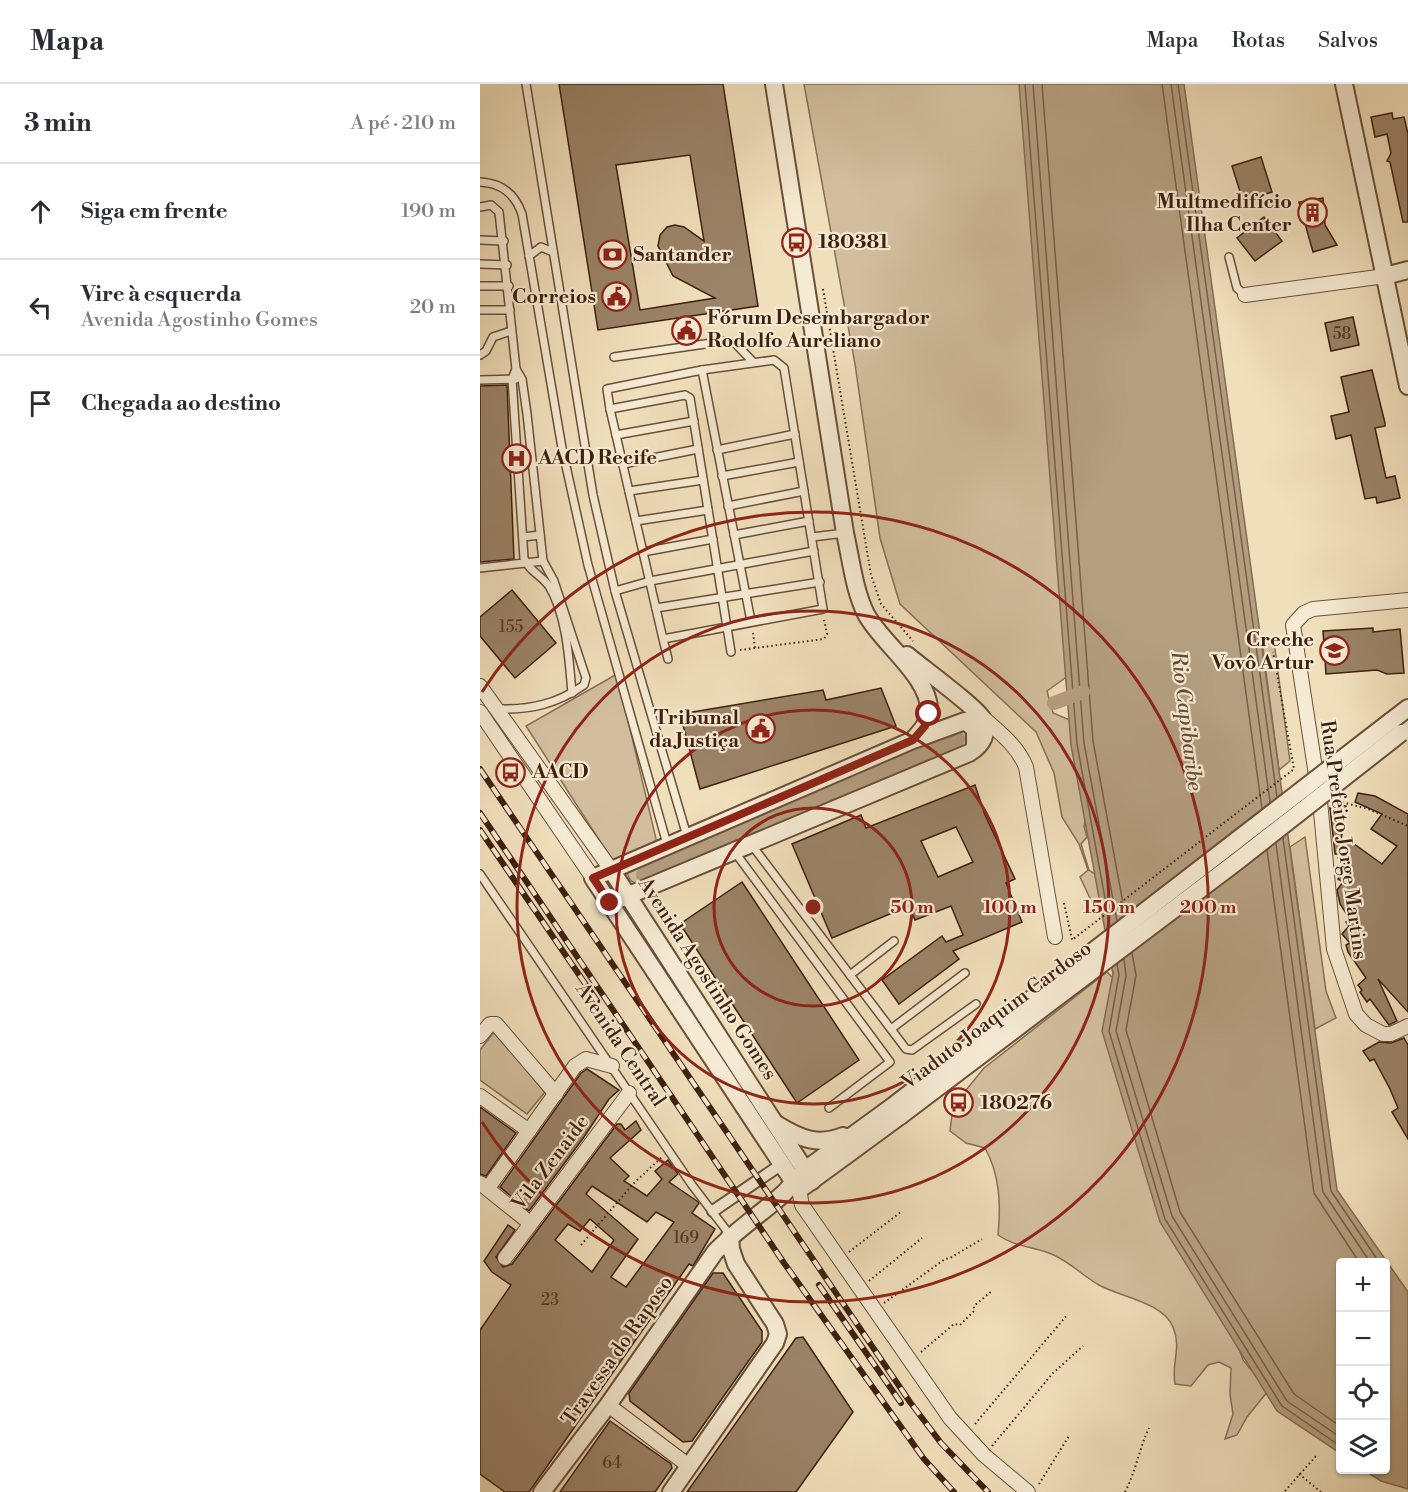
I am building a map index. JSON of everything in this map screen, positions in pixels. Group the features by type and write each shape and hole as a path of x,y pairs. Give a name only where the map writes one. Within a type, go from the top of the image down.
{"street":[{"path":"774,84 845,533 865,613 926,693 929,714 925,726 913,740"},
{"path":"1344,84 1408,386"},
{"path":"1245,295 1385,276 1408,270"},
{"name":"Rua Prefeito Jorge Martins","path":"1408,600 1313,609 1304,613 1293,626 1320,801 1334,949 1356,1014 1373,1030 1391,1034 1408,1026"},
{"path":"880,634 981,716 1020,754 1026,767 1055,938"},
{"name":"Avenida Agostinho Gomes","path":"480,686 610,868 776,1124 799,1183"},
{"name":"Viaduto Joaquim Cardoso","path":"730,1236 1400,727 1408,708"},
{"name":"Avenida Agostinho Gomes","path":"482,715 610,903 782,1164 799,1183"},
{"path":"610,903 972,752 980,746 985,734 981,716"},
{"path":"593,878 610,868 666,844 913,740 965,721 975,729 976,736 972,752"},
{"path":"480,1036 493,1023 556,1094"},
{"path":"530,1223 484,1185 529,1131 581,1061 586,1059 612,1066"},
{"name":"Vila Zenaide","path":"505,1258 629,1093"},
{"path":"480,1096 529,1131"},
{"name":"Viaduto Joaquim Cardoso","path":"799,1183 871,1121 897,1111"},
{"path":"776,1124 795,1135 815,1142 834,1139 871,1121"},
{"path":"713,1211 782,1164"},
{"path":"799,1183 802,1205 910,1361 965,1435 984,1455 1028,1492"},
{"path":"671,1492 775,1343 778,1334 775,1324 732,1257 730,1236"},
{"name":"Travessa do Raposo","path":"542,1492 608,1405 697,1275 730,1236"},
{"path":"608,1405 689,1466"}],"lane":[{"path":"526,84 593,495 615,591 687,836"},
{"path":"480,182 501,187 517,201 529,256 562,448 588,565 666,844"},
{"path":"480,207 491,205 496,208 504,241 516,369 522,379 527,414 543,561 555,581 586,678 584,685 572,693 538,707 497,709 482,715"},
{"path":"480,240 504,241"},
{"path":"529,256 541,247 553,252"},
{"path":"1229,257 1237,288 1245,295"},
{"path":"480,264 507,266"},
{"path":"480,286 509,286"},
{"path":"480,310 510,310"},
{"path":"480,355 486,351 493,337 512,331"},
{"path":"614,357 726,341 736,344 753,362"},
{"path":"663,639 823,609 784,368 774,360 702,370 610,387 607,393 610,409 656,609 663,639 668,659"},
{"path":"516,369 512,379 526,563 543,580 552,594 567,651 572,693"},
{"path":"702,370 751,621"},
{"path":"480,380 522,379"},
{"path":"610,409 685,395 690,398 731,652"},
{"path":"514,416 527,414"},
{"path":"616,435 694,421"},
{"path":"717,450 795,434"},
{"path":"623,464 698,450"},
{"path":"722,476 799,462"},
{"path":"629,491 703,480"},
{"path":"519,484 535,484"},
{"path":"728,506 804,491"},
{"path":"636,521 708,510"},
{"path":"734,535 809,521"},
{"path":"812,537 845,533"},
{"path":"523,537 540,535"},
{"path":"643,552 713,539"},
{"path":"615,591 650,581 814,550"},
{"path":"480,568 543,561"},
{"path":"656,609 745,592 820,582"},
{"path":"752,844 906,1049 912,1050 976,1004"},
{"path":"734,851 890,1062 830,1108"},
{"name":"Avenida Central","path":"480,874 629,1093 730,1236"},
{"path":"850,975 894,941"},
{"path":"891,1029 965,973"}],"path":[{"path":"822,283 871,575 881,604 913,641"},
{"path":"731,652 824,639 826,634 823,609"},
{"path":"751,621 755,648"},
{"path":"1062,893 1072,940 1294,769 1274,652"},
{"path":"1320,801 1342,801 1408,826"},
{"path":"581,1245 633,1184 669,1150"},
{"path":"840,1260 902,1211"},
{"path":"860,1288 922,1238"},
{"path":"875,1310 945,1258 951,1258 982,1239"},
{"path":"910,1361 954,1324 960,1325 966,1320 974,1311 974,1306 993,1290"},
{"path":"965,1435 1068,1314"},
{"path":"984,1455 1053,1373 1083,1346"},
{"path":"1125,1492 1135,1473 1149,1428"},
{"path":"1034,1492 1069,1436"},
{"path":"1285,1491 1316,1456"},
{"path":"1299,1474 1321,1492"}],"shaded area":[{"path":"804,84 1030,84 1072,673 1047,691 1053,713 1072,721 1087,813 1084,826 1087,837 1081,844 1089,870 1099,877 1103,901 1095,909 1080,877 1088,870 1079,844 1062,817 1054,773 1036,732 900,604 880,538 855,364"},
{"path":"1262,641 1274,642 1290,761 1279,770"},
{"path":"617,674 657,843 614,863 526,726"},
{"path":"955,726 969,731 968,748 642,886 629,877 627,866"},
{"path":"1305,837 1326,991 1336,1018 1315,1029 1290,847"},
{"path":"1107,972 1115,980 1243,1360 1268,1391 1247,1417 1237,1435 1225,1439 1233,1414 1230,1394 1231,1368 1219,1362 1208,1365 1191,1386 1175,1384 1176,1335 1168,1319 1160,1312 1140,1301 1099,1285 1056,1256 1011,1242 998,1235 998,1190 990,1158 985,1148 966,1143 950,1131 953,1106 984,1068"},
{"path":"494,1032 545,1092 527,1114 480,1080 480,1050"}],"water":[{"name":"Rio Capibaribe","path":"1019,84 1184,84 1337,1190 1384,1258 1336,1258 1336,1450 1277,1411 1160,1222 1102,1031 1113,974 1071,745"},
{"path":"1390,1266 1408,1292 1408,1489 1381,1481 1370,1474 1390,1474"}],"building":[{"path":"559,84 723,84 758,306 598,330","holes":["690,155 704,241 684,227 675,225 667,227 660,235 658,246 673,276 715,298 640,310 616,165"]},
{"path":"1392,113 1393,119 1404,117 1408,134 1408,222 1403,222 1390,162 1387,161 1391,153 1387,134 1375,137 1371,117"},
{"path":"1261,157 1272,192 1243,201 1232,166"},
{"name":"Multmedifício Ilha Center","path":"1323,198 1325,225 1337,245 1313,252 1299,202"},
{"path":"1264,217 1282,241 1255,261 1237,238"},
{"path":"1353,317 1359,345 1331,351 1325,323"},
{"path":"1372,370 1385,423 1385,426 1375,428 1386,478 1395,476 1400,498 1377,503 1376,497 1365,499 1351,435 1336,439 1331,416 1349,412 1341,377"},
{"path":"507,385 514,559 480,562 480,386"},
{"path":"512,590 556,643 515,678 480,636 480,617"},
{"name":"Creche Vovô Artur","path":"1373,628 1373,632 1400,629 1404,673 1387,674 1377,670 1326,674 1323,631"},
{"name":"Tribunal da Justiça","path":"881,688 896,726 700,789 680,714 823,690 826,700"},
{"path":"975,785 985,815 1015,879 1006,883 1022,922 953,951 959,959 899,1004 882,980 942,936 946,942 963,935 951,906 915,920 909,906 832,938 792,844 861,815 866,828","holes":["956,827 973,862 938,877 921,841"]},
{"path":"1358,793 1375,796 1408,814 1408,1012 1378,979 1397,1021 1389,1025 1370,999 1367,1002 1360,992 1362,990 1358,985 1366,978 1348,952 1346,945 1350,943 1342,934 1349,926 1346,922 1350,919 1340,904 1337,890 1343,882 1338,879 1348,867 1338,858 1350,841 1382,864 1397,846 1371,829 1382,814 1355,802"},
{"path":"1335,804 1346,806 1339,854 1335,854 1330,808 1334,809"},
{"path":"742,882 859,1060 797,1103 680,924"},
{"path":"1404,1038 1408,1045 1408,1139 1392,1112 1398,1108 1390,1089 1374,1059 1370,1061 1363,1051 1379,1042 1391,1043"},
{"path":"587,1069 619,1090 609,1099 529,1211 500,1187 581,1073"},
{"path":"480,1107 516,1133 486,1176 480,1174"},
{"path":"636,1121 641,1130 610,1158 629,1176 624,1181 647,1196 662,1179 655,1171 668,1160 678,1174 669,1182 699,1203 692,1213 715,1229 693,1266 689,1264 529,1492 505,1492 480,1474 480,1330 511,1285 492,1272 484,1261 508,1225 515,1230 496,1257 503,1267 512,1264 617,1124 621,1124 625,1130","holes":["592,1186 647,1222 656,1212 674,1222 626,1287 611,1277 638,1239 586,1194","590,1219 614,1240 592,1272 555,1240 568,1224 580,1231"]},
{"path":"713,1273 723,1273 762,1331 762,1342 692,1441 683,1442 630,1401 629,1393"},
{"path":"803,1337 853,1412 796,1492 687,1492 796,1338"},
{"path":"610,1421 671,1464 672,1468 655,1492 560,1492"}],"waterway":[{"path":"1054,703 1083,692"},
{"path":"643,875 958,739"}],"railway":[{"path":"480,769 910,1402 941,1443 988,1492"},
{"path":"480,813 784,1263 924,1459 954,1492"},
{"path":"480,830 597,1001"},
{"path":"819,1285 901,1403"}],"place":[{"name":"Multmedifício Ilha Center","path":"1313,213"},
{"name":"180381","path":"797,242"},
{"name":"Santander","path":"612,255"},
{"name":"Correios","path":"617,297"},
{"name":"Fórum Desembargador Rodolfo Aureliano","path":"686,330"},
{"name":"AACD Recife","path":"517,458"},
{"name":"Creche Vovô Artur","path":"1335,651"},
{"name":"Tribunal da Justiça","path":"760,729"},
{"name":"AACD","path":"511,772"},
{"name":"180276","path":"959,1103"}],"route":[{"path":"610,903 593,878 610,868 913,740 925,726 929,714"}]}
